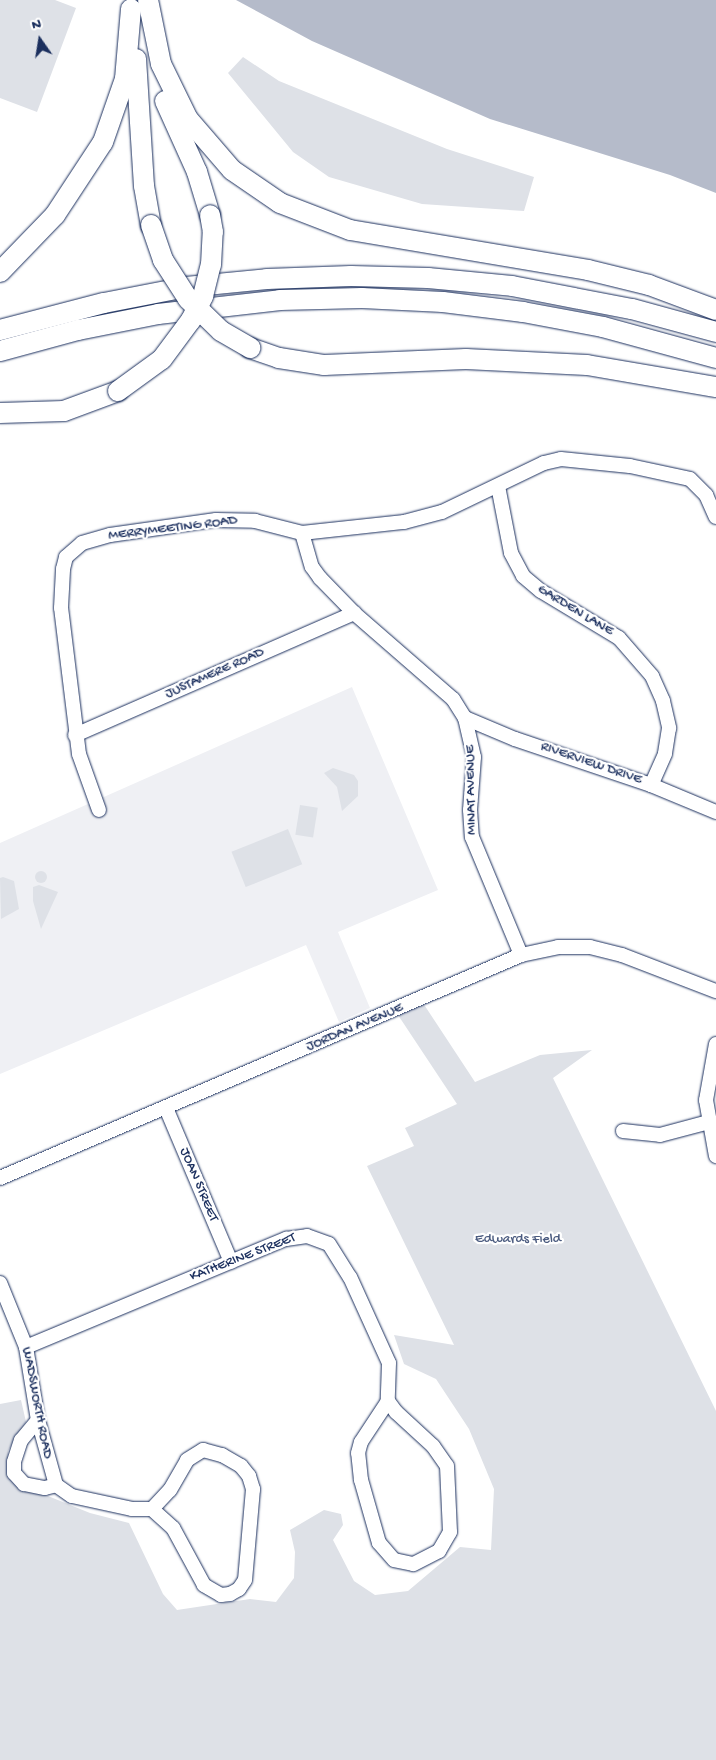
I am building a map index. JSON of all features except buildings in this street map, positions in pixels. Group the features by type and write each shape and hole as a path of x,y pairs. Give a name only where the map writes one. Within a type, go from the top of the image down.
{"highway":[{"path":"0,413 64,411 118,391 162,359 191,320 203,296 211,265 214,239 210,215 197,172 154,71 140,6"},
{"path":"140,6 144,186 151,225 163,260 188,299 221,331 250,348 285,360 324,365 458,359 579,364 716,387"},
{"path":"0,272 56,215 103,142 125,79 140,6"},
{"path":"140,6 166,76 202,139 242,179 291,208 350,230 531,258 619,276 716,310"},
{"path":"0,330 104,302 186,288 267,279 350,276 428,278 537,290 632,308 716,332"},
{"path":"0,351 78,330 158,314 280,300 362,298 443,302 523,312 603,327 716,358"}],"street":[{"name":"MERRYMEETING ROAD","path":"99,810 82,768 76,735 61,582 66,557 73,548 110,535 216,520 255,521 302,533 423,518 498,486 552,460 630,466 690,479 699,485 716,517"},
{"name":"GARDEN LANE","path":"498,486 512,554 523,576 619,638 637,655 652,676 663,701 669,728 665,754 651,785"},
{"name":"MINAT AVENUE","path":"302,533 312,567 354,614 454,699 464,718 474,757 470,810 472,837 521,955"},
{"name":"JUSTAMERE ROAD","path":"76,735 354,614"},
{"name":"RIVERVIEW DRIVE","path":"464,718 514,739 651,785 716,812"},
{"name":"JORDAN AVENUE","path":"0,1178 521,955 558,947 590,947 622,955 716,991"},
{"path":"716,1044 707,1087 709,1122 716,1156"},
{"name":"JOAN STREET","path":"166,1108 231,1262"},
{"path":"623,1132 660,1135 709,1122"},
{"name":"KATHERINE STREET","path":"26,1347 296,1236 318,1238 329,1244 350,1277 389,1363 388,1401"},
{"name":"WADSWORTH ROAD","path":"0,1283 26,1347 38,1420 56,1485"},
{"path":"388,1401 396,1412 433,1446 447,1466 450,1532 439,1551 413,1564 394,1560 379,1543 369,1514 360,1473 362,1442 388,1401"},
{"path":"38,1420 21,1440 14,1462 14,1473 24,1484 45,1488 56,1485 72,1496 132,1509 152,1509 164,1500 194,1453 213,1452 241,1466 249,1476 254,1489 245,1580 240,1590 221,1595 204,1584 173,1528 152,1509"}],"shaded area":[{"path":"352,687 438,890 338,932 370,1008 339,1022 306,945 0,1074 0,843"}],"green space":[{"path":"0,0 55,0 76,8 37,112 0,98"},
{"path":"243,57 279,81 447,149 534,177 524,211 422,204 329,177 293,152 228,73"},
{"path":"333,768 354,775 358,781 358,796 342,811 337,787 324,773"},
{"path":"300,805 318,808 313,837 295,835"},
{"path":"288,829 302,864 246,887 231,852"},
{"path":"39,871 43,871 47,877 43,883 39,883 35,879 35,875"},
{"path":"3,877 14,881 19,909 1,919 0,878"},
{"path":"39,885 58,892 41,929 33,901 33,887"},
{"name":"Edwards Field","path":"423,1003 475,1082 540,1055 592,1050 553,1078 716,1411 716,1760 0,1760 0,1404 21,1400 26,1422 8,1451 9,1477 20,1490 43,1494 90,1513 129,1523 163,1594 177,1610 250,1599 276,1602 294,1578 295,1552 290,1530 324,1510 341,1514 343,1525 333,1540 354,1581 375,1595 408,1591 460,1547 491,1550 494,1489 469,1429 436,1379 404,1364 394,1335 454,1345 367,1166 414,1146 405,1128 457,1104 398,1015"}],"water":[{"path":"236,0 716,0 716,193 670,175 490,119 312,41"}]}
